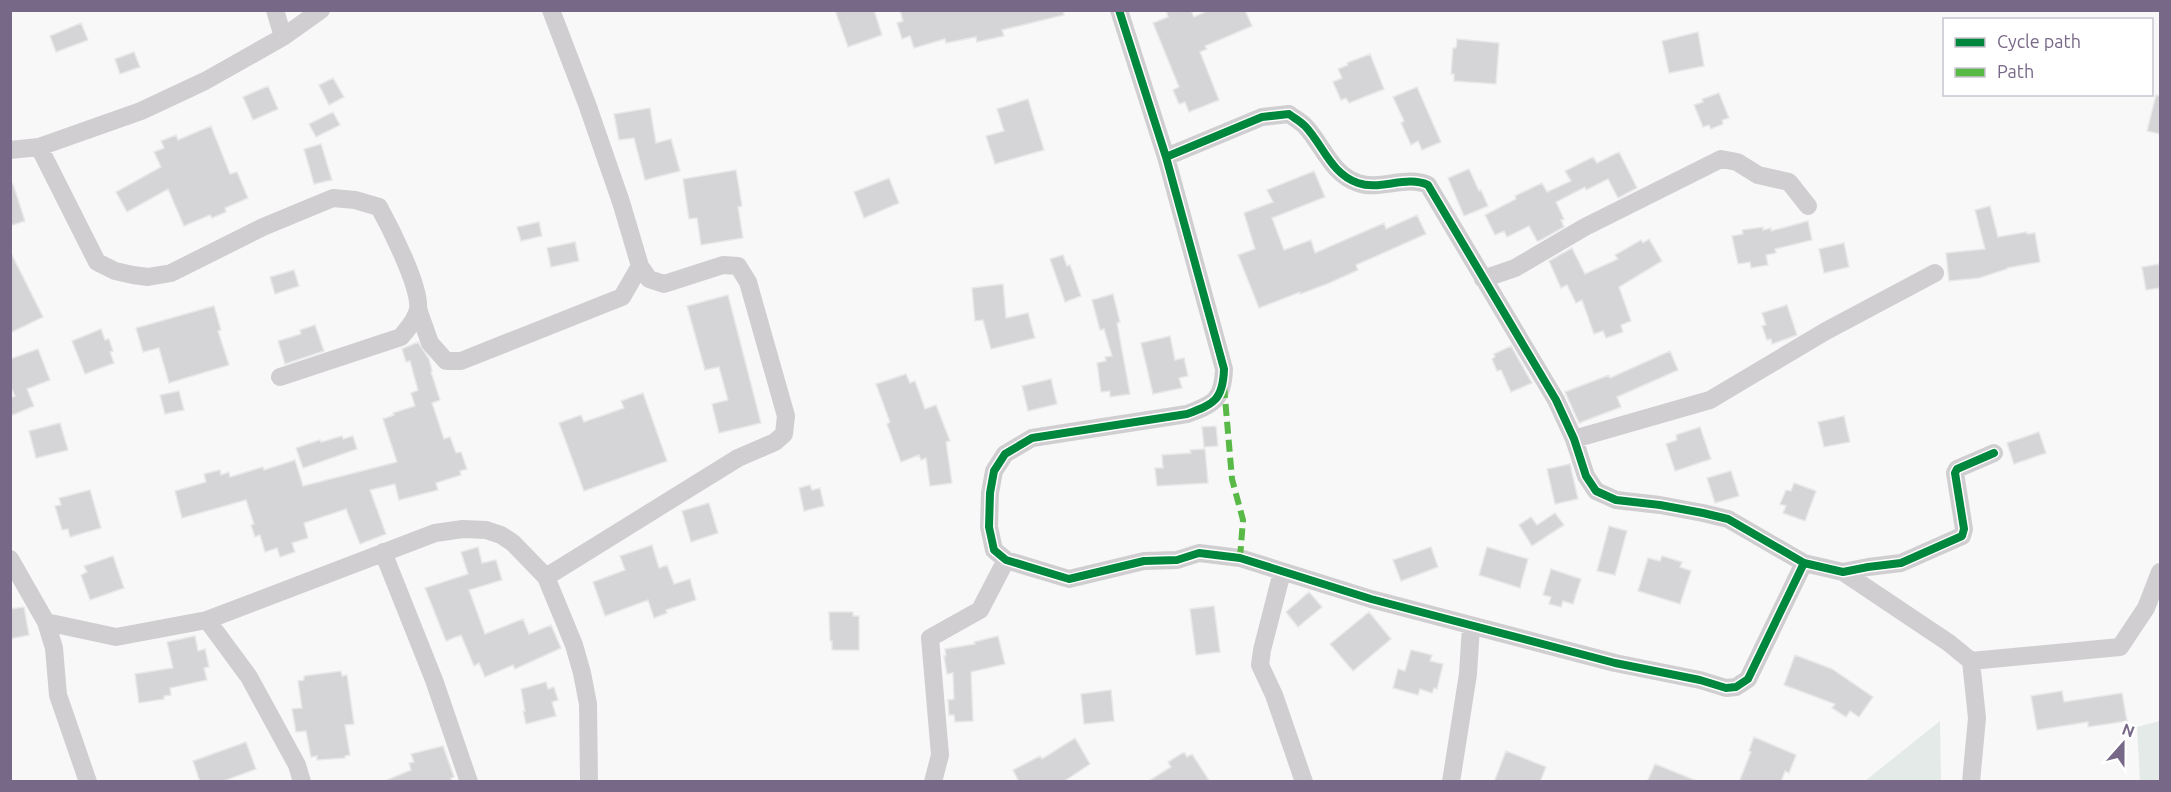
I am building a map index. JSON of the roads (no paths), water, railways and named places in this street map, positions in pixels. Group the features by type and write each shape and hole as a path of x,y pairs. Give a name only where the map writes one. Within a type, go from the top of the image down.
{"street":[{"path":"275,10 283,37"},
{"path":"10,150 39,147 151,106 205,81 283,37 321,10"},
{"path":"546,577 738,458 775,442 784,434 786,416 748,282 738,266 723,265 664,284 649,279 640,266 621,202 587,104 551,10"},
{"path":"1119,10 1166,157 1224,369 1224,386 1211,405 1187,414 1032,438 1005,454 994,471 990,493 989,527 994,550 1006,560 1069,579 1144,561 1177,560 1200,553 1240,558 1371,599 1471,626 1615,663 1700,680 1726,688 1736,687 1748,679 1804,563"},
{"path":"1166,157 1262,117 1289,114 1304,125 1322,151 1344,176 1365,185 1420,182 1428,185 1556,400 1574,439 1586,477 1596,491 1616,500 1660,505 1728,519 1804,563 1844,572 1949,643 1971,662 1977,718 1971,782"},
{"path":"39,147 97,262 115,271 148,277 171,273 263,227 333,198 355,200 379,207 391,229 418,296 418,309 430,343 446,361 461,361 622,297 640,266"},
{"path":"1483,279 1515,268 1585,227 1720,159 1737,162 1758,175 1789,182 1809,206"},
{"path":"1574,439 1710,400 1826,331 1935,273"},
{"path":"279,377 401,336 413,322 418,309"},
{"path":"1844,572 1901,563 1962,536 1964,529 1955,473 1994,453"},
{"path":"46,622 116,637 207,620 435,533 463,529 486,530 501,535 513,543 546,577 574,645 588,704 589,782"},
{"path":"383,552 434,680 469,782"},
{"path":"10,559 46,622 54,648 58,695 88,782"},
{"path":"933,782 940,755 930,638 980,610 1006,560"},
{"path":"1282,572 1260,665 1274,695 1304,782"},
{"path":"1971,662 2120,647 2146,608 2160,572"},
{"path":"207,620 249,677 297,765 302,782"},
{"path":"1451,782 1468,674 1471,626"}]}
